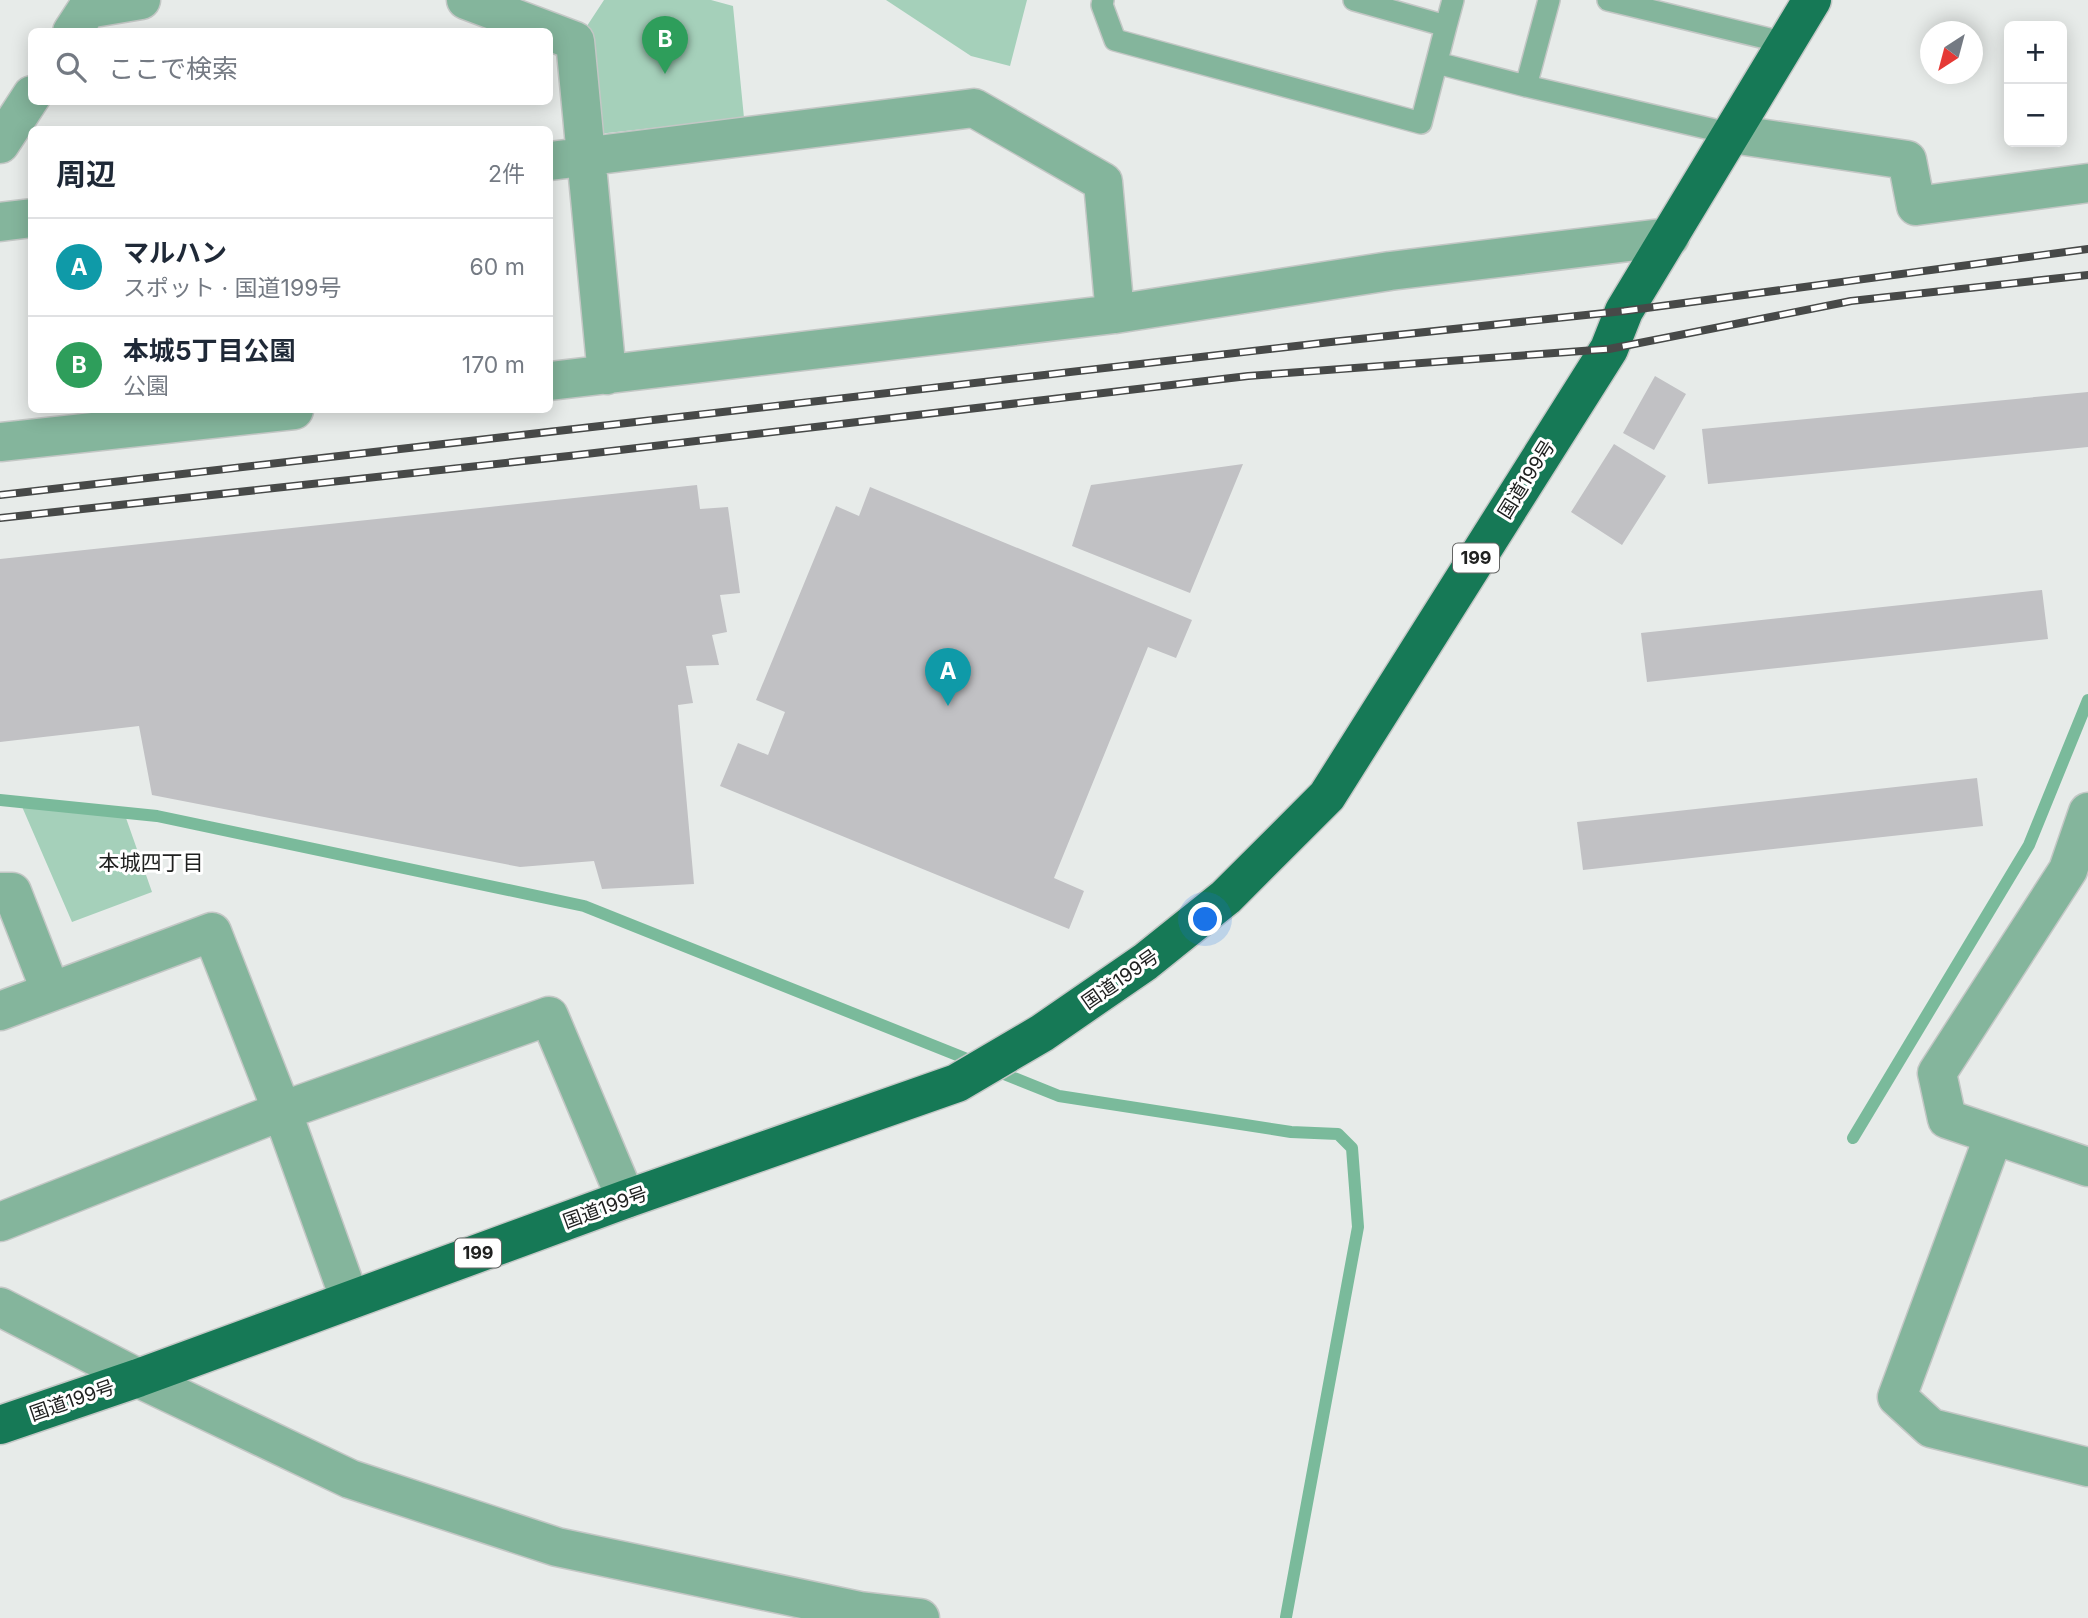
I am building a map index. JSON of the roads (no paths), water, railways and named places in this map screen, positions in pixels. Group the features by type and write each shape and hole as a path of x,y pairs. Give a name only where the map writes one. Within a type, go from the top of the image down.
{"highway":[{"name":"国道199号","path":"0,1425 138,1378 626,1199 957,1083 1042,1033 1145,962 1226,897 1327,796 1609,349 1624,312 1812,0"}],"street":[{"path":"75,28 87,9 141,0"},
{"path":"466,0 540,28"},
{"path":"553,33 575,41 568,159 607,375"},
{"path":"0,144 28,101"},
{"path":"568,159 974,108 1103,182 1115,314"},
{"path":"1732,134 1907,160 1916,206 2088,183"},
{"path":"0,222 28,218"},
{"path":"553,381 1115,314 1390,271 1670,237"},
{"path":"0,442 266,413"},
{"path":"2088,812 2068,870 1937,1073 1947,1119 2088,1167"},
{"path":"0,892 12,892 51,992"},
{"path":"0,1011 212,932 282,1111 350,1300"},
{"path":"0,1222 282,1111 548,1016 626,1199"},
{"path":"1994,1135 1897,1397 1931,1429 2088,1467"},
{"path":"0,1307 138,1378 350,1479 557,1547 858,1614 920,1618"}],"lane":[{"path":"1103,0 1102,5 1115,40 1421,123 1453,0"},
{"path":"1354,0 1446,26"},
{"path":"1526,86 1549,0"},
{"path":"1608,0 1786,43"},
{"path":"1437,63 1732,134"}],"waterway":[{"path":"1853,1138 2029,845 2088,700"},
{"path":"0,800 157,816 584,906 977,1063"},
{"path":"994,1070 1059,1096 1291,1132 1338,1134 1352,1148 1358,1227 1286,1617"}],"railway":[{"path":"0,495 1331,342 1624,311 2088,249"},
{"path":"0,518 569,456 1248,376 1609,349 1851,301 2088,275"}],"place":[{"name":"本城5丁目公園","path":"665,74"},
{"name":"マルハン","path":"948,706"}],"district":[{"name":"本城四丁目","path":"151,863"}]}
